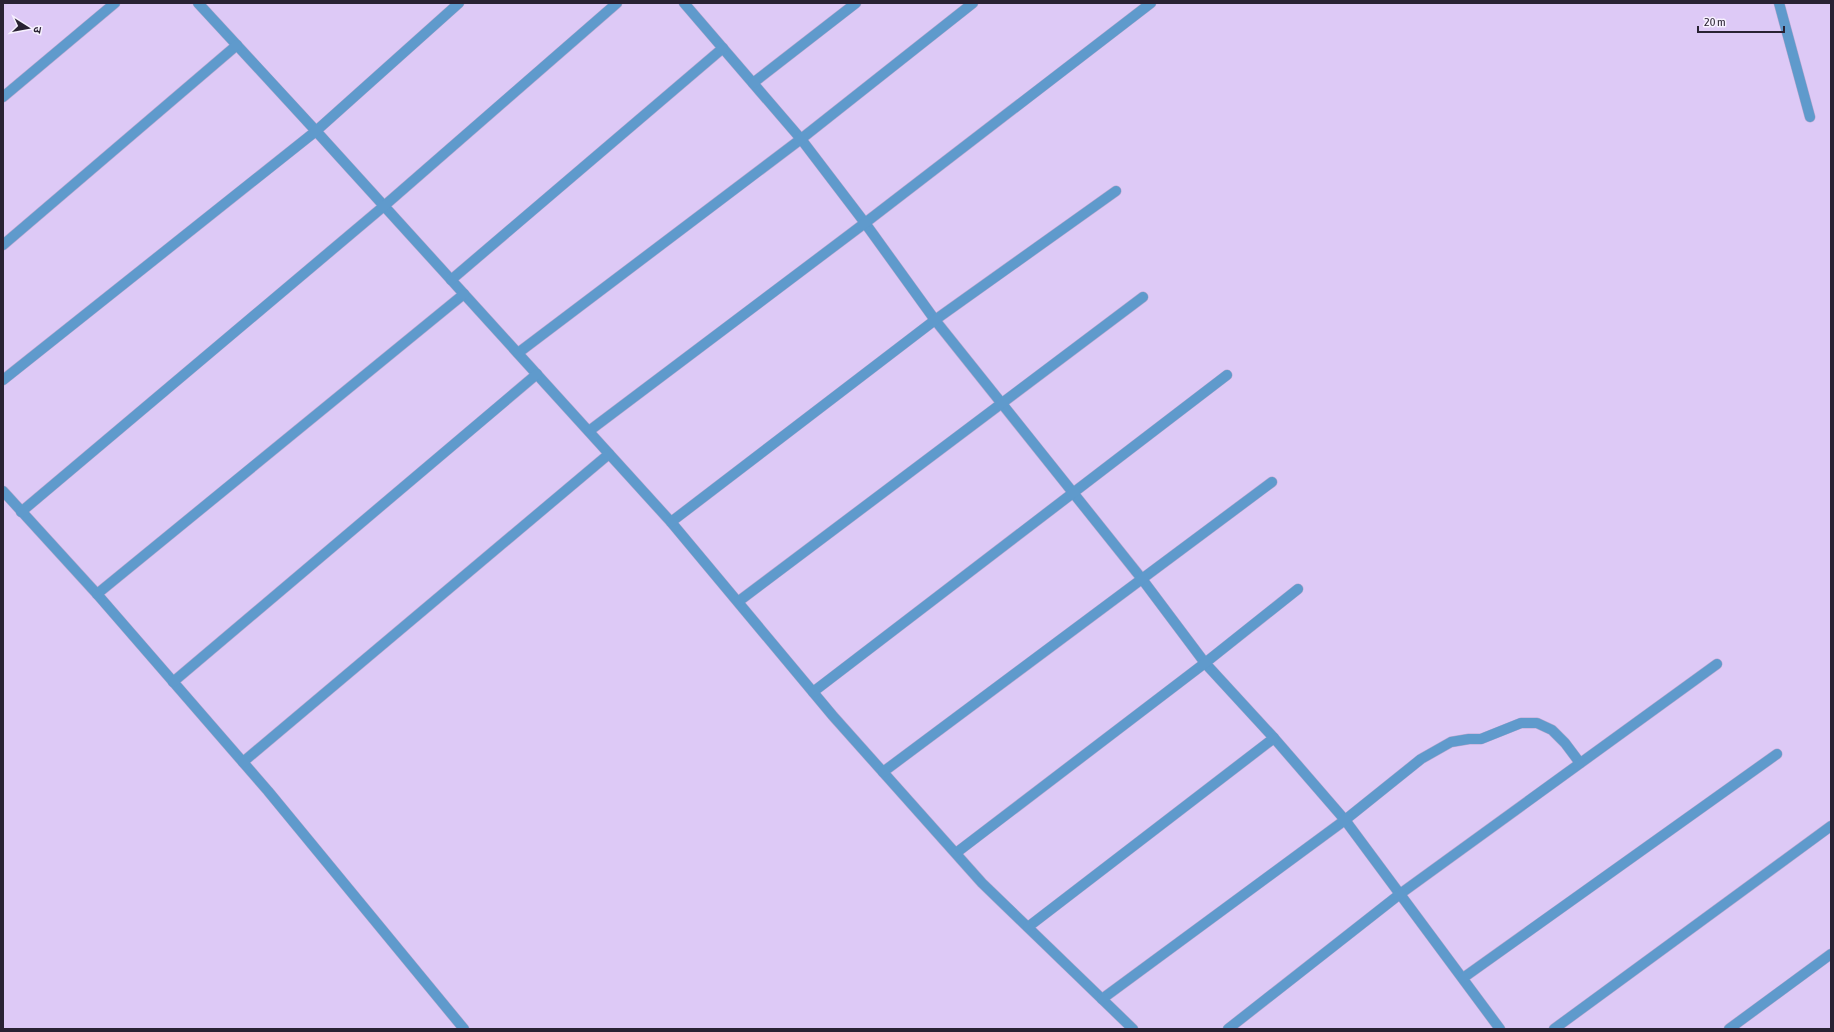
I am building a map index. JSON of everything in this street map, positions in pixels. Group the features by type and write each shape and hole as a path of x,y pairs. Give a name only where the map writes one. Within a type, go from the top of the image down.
{"street":[{"path":"3,97 115,3"},
{"path":"198,3 671,522 739,601 813,692 982,883 1133,1029"},
{"path":"3,380 316,131 459,3"},
{"path":"21,512 384,206 617,3"},
{"path":"684,3 801,139 865,223 935,320 1142,579 1205,663 1274,738 1345,820 1500,1029"},
{"path":"753,83 856,3"},
{"path":"518,353 801,139 973,3"},
{"path":"589,431 865,223 1151,3"},
{"path":"1779,3 1810,117"},
{"path":"3,245 237,45"},
{"path":"451,280 723,48"},
{"path":"671,522 935,320 1116,191"},
{"path":"98,594 464,294"},
{"path":"739,601 1143,298"},
{"path":"173,682 537,374"},
{"path":"813,692 1227,375"},
{"path":"243,762 609,454"},
{"path":"883,772 1272,482"},
{"path":"3,492 98,594 243,762 464,1029"},
{"path":"956,853 1205,663 1298,589"},
{"path":"1228,1029 1400,894 1716,664"},
{"path":"1102,999 1345,820 1421,759 1451,742 1481,739 1521,723 1537,723 1552,730 1565,743 1580,763"},
{"path":"1028,927 1274,738"},
{"path":"1462,978 1777,754"},
{"path":"1554,1029 1831,826"},
{"path":"1729,1029 1831,954"}]}
